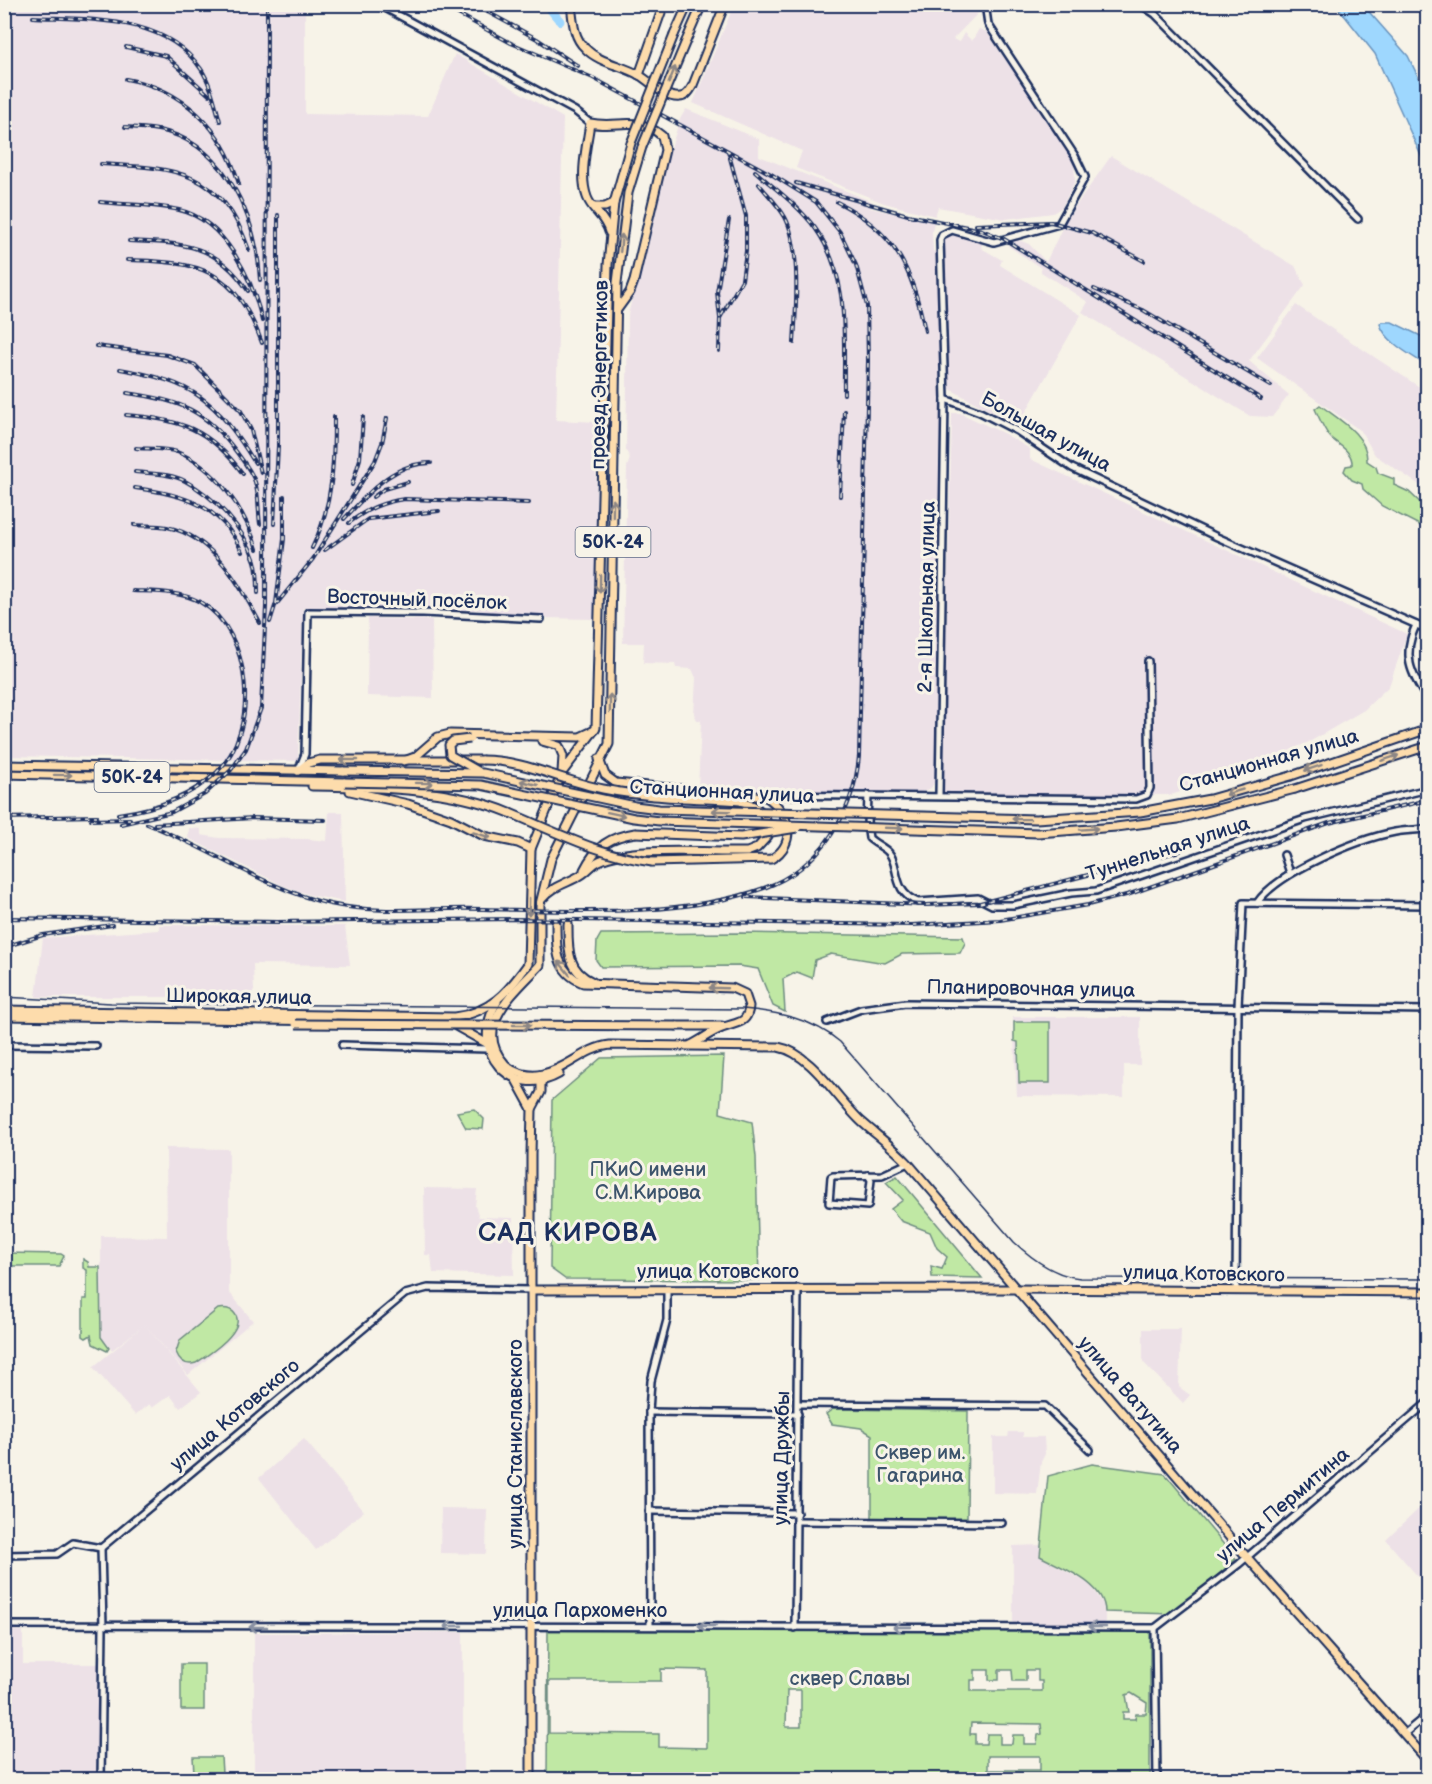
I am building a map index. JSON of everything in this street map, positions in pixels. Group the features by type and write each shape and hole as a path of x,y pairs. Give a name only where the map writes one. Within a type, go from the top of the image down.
{"main road":[{"path":"572,4 573,24 584,48 595,57 639,75 670,96 685,96 693,85 725,4"},
{"path":"639,75 664,4"},
{"name":"проезд Энергетиков","path":"596,729 605,310 614,202 631,143 688,4"},
{"name":"проезд Энергетиков","path":"599,759 609,744 616,310 628,193 642,147 702,4"},
{"path":"610,238 603,217 594,207 586,191 585,159 590,123 604,126 634,122 656,130 665,140 662,165 630,292 616,310"},
{"path":"594,207 605,207 614,202"},
{"path":"617,283 622,293 630,292"},
{"path":"532,1109 521,1084 498,1065 487,1046 489,1019 502,995 528,964 531,849 562,773 596,729"},
{"name":"50К-24","path":"298,771 308,763 320,760 404,760 415,757 444,735 580,737 596,729"},
{"name":"Станционная улица","path":"4,765 483,773 647,808 1036,819 1114,815 1210,799 1291,776 1428,729"},
{"path":"483,773 450,755 449,746 453,741 470,739 555,743 561,750 562,773"},
{"name":"Станционная улица","path":"4,774 481,785 645,820 1038,832 1116,827 1213,812 1295,789 1428,746"},
{"path":"327,786 431,794 488,805 603,851 629,859 652,862 764,861 778,856 788,839 788,820 776,803 766,797 624,784 605,775 599,759"},
{"name":"50К-24","path":"541,901 551,859 582,801 599,759"},
{"path":"404,760 482,760 513,763 591,787 629,794 740,801 759,808 767,820 768,836 757,848 747,852 633,853 612,856 596,862 582,875 559,884 541,901 540,965 508,998 495,1020 492,1037 493,1048 508,1068 541,1078"},
{"path":"259,771 259,780"},
{"name":"50К-24","path":"259,780 277,784 327,786 408,804 451,819 484,836 518,843 531,849"},
{"path":"582,875 591,857 609,838 635,833 741,837 813,826"},
{"path":"272,1020 296,1024 725,1026 736,1025 747,1016 749,1002 745,994 738,990 604,986 578,981 562,968 556,950 555,924"},
{"path":"568,924 568,953 573,966 584,977 604,986"},
{"name":"Широкая улица","path":"4,1010 472,1015 486,1009 502,995"},
{"name":"Широкая улица","path":"4,1016 451,1024 487,1046"},
{"path":"514,1077 541,1078 557,1075 570,1063 593,1048 602,1046 686,1047 725,1026"},
{"name":"улица Ватутина","path":"686,1047 778,1047 791,1050 802,1057 863,1123 889,1143 908,1164 1247,1556 1428,1761"},
{"path":"532,1109 541,1092 541,1078"},
{"name":"улица Станиславского","path":"531,1779 532,1109"},
{"name":"улица Котовского","path":"532,1290 798,1288 1428,1292"}],"street":[{"path":"378,4 575,111 590,123"},
{"path":"945,399 942,235 952,230 993,242 1059,224 1085,177 1075,156 988,24 985,4"},
{"path":"1140,4 1155,14 1358,219"},
{"name":"Большая улица","path":"945,399 980,412 1017,431 1072,468 1217,537 1428,630"},
{"name":"2-я Школьная улица","path":"939,795 945,399"},
{"name":"Восточный посёлок","path":"298,771 305,754 308,612 423,613 541,619"},
{"path":"1416,625 1407,648 1413,676 1428,699"},
{"name":"Станционная улица","path":"753,795 939,795 1136,799 1147,795 1150,788 1148,661"},
{"name":"Туннельная улица","path":"868,795 869,838 889,853 896,877 911,899 918,902 978,898 992,905 1013,905 1071,893 1096,891 1305,819 1408,792 1428,789"},
{"path":"1257,903 1263,894 1290,873 1394,832 1428,829"},
{"path":"1284,855 1290,873"},
{"path":"1236,1290 1238,1006 1243,903 1428,905"},
{"name":"Планировочная улица","path":"827,1022 861,1009 906,1003 1428,1010"},
{"path":"342,1045 487,1046"},
{"path":"4,1046 96,1046"},
{"path":"868,1175 871,1180 868,1206 829,1203 831,1177 868,1175 882,1175 908,1164"},
{"name":"улица Котовского","path":"101,1548 405,1294 428,1288 532,1290"},
{"name":"улица Дружбы","path":"795,1628 798,1288"},
{"path":"650,1625 649,1412 652,1373 668,1320 667,1289"},
{"name":"улица Пермитина","path":"1155,1628 1247,1556 1428,1402"},
{"path":"798,1404 1045,1406 1090,1450"},
{"path":"649,1412 798,1414"},
{"path":"649,1512 797,1513"},
{"path":"796,1521 1002,1523"},
{"path":"4,1555 57,1554 73,1543 101,1548 103,1627 101,1779"},
{"name":"улица Пархоменко","path":"4,1625 1155,1628"},
{"path":"1155,1628 1157,1779"},
{"path":"1404,1734 1428,1714"}],"shaded area":[{"path":"5,5 305,5 305,114 428,116 455,54 563,118 556,420 597,422 595,619 543,618 543,614 484,614 480,610 303,608 298,761 5,756"},
{"path":"734,5 982,5 982,9 953,39 959,42 964,33 972,41 979,29 987,32 1074,161 1075,181 1062,207 1053,213 1005,219 938,207 935,216 884,203 796,168 802,151 693,103"},
{"path":"686,109 759,139 759,156 871,201 870,208 934,222 932,232 933,251 936,252 942,391 935,781 931,788 918,794 756,793 698,789 701,721 697,720 694,714 696,678 692,669 676,668 675,664 643,663 644,643 623,643 627,467 630,458 626,451 628,315 662,177 680,119"},
{"path":"1111,156 1295,266 1305,285 1249,361 1289,395 1272,417 1250,416 1082,312 1088,302 1041,272 1041,268 1008,246 1016,239 1029,244 1046,262 1066,220"},
{"path":"956,233 983,240 981,248 1002,260 1000,265 1081,315 1018,426 948,388 943,239"},
{"path":"1296,305 1427,392 1427,490 1375,455 1361,431 1257,358"},
{"path":"952,413 960,413 1005,434 1030,449 1030,459 1407,634 1389,686 1364,710 1311,741 1239,773 1171,795 942,793"},
{"path":"368,618 432,620 433,698 367,696"},
{"path":"329,812 343,812 345,902 310,895 284,886 188,838 189,828 201,829 201,835 219,838 327,841"},
{"path":"159,925 345,926 350,965 253,964 254,991 248,997 36,997 43,938 159,930"},
{"path":"1013,1017 1140,1017 1140,1065 1124,1065 1124,1097 1017,1096"},
{"path":"166,1148 229,1149 229,1292 253,1321 188,1375 144,1324 201,1392 180,1408 170,1395 152,1408 149,1404 135,1415 93,1367 143,1326 112,1350 101,1337 101,1236 167,1237"},
{"path":"424,1188 477,1189 475,1206 479,1217 513,1218 514,1275 433,1273 431,1255 425,1255"},
{"path":"1143,1329 1181,1329 1179,1387 1190,1395 1183,1403 1143,1362"},
{"path":"1009,1432 1023,1432 1023,1437 1044,1437 1045,1454 1041,1462 1037,1494 993,1493 993,1437 1008,1437"},
{"path":"304,1439 364,1511 316,1550 259,1478"},
{"path":"1427,1501 1427,1587 1386,1540"},
{"path":"441,1508 487,1509 486,1554 440,1553"},
{"path":"1041,1545 1040,1556 1091,1585 1105,1607 1105,1623 1013,1623 1013,1546"},
{"path":"5,1630 23,1631 23,1664 99,1664 98,1779 5,1779"},
{"path":"463,1632 463,1779 254,1779 254,1633"}],"green space":[{"path":"1320,405 1351,428 1363,443 1367,461 1376,467 1378,473 1394,479 1394,485 1409,492 1427,509 1427,529 1382,506 1363,489 1362,484 1352,480 1344,471 1346,466 1352,465 1352,460 1345,450 1329,436 1315,409"},
{"path":"741,933 963,937 965,943 960,953 902,954 885,963 831,954 815,960 812,978 797,972 783,979 785,1012 773,1006 758,969 739,966 601,967 596,960 597,941 601,934"},
{"path":"1014,1022 1050,1022 1050,1083 1019,1083 1018,1042 1014,1041"},
{"name":"ПКиО имени С.М.Кирова","path":"724,1056 720,1113 752,1122 756,1157 759,1280 565,1279 550,1268 552,1100 601,1058"},
{"path":"474,1109 484,1119 483,1129 466,1128 457,1112"},
{"path":"897,1176 982,1278 932,1277 931,1266 942,1269 947,1257 937,1248 930,1232 901,1221 891,1209 903,1200 886,1182"},
{"path":"5,1253 61,1254 64,1256 59,1266 5,1266"},
{"path":"83,1259 88,1262 89,1267 100,1267 101,1337 109,1348 107,1351 93,1344 91,1335 86,1338 83,1336 83,1299 87,1299 87,1270 83,1268"},
{"path":"218,1309 227,1309 235,1314 236,1327 224,1342 202,1359 193,1364 184,1362 176,1352 180,1340"},
{"name":"Сквер им. Гагарина","path":"833,1409 968,1411 967,1519 872,1518 872,1435 861,1428 832,1424 826,1414"},
{"path":"1092,1464 1165,1474 1236,1559 1174,1614 1105,1612 1098,1593 1090,1585 1070,1571 1040,1556 1048,1476"},
{"name":"сквер Славы","path":"548,1628 1150,1631 1150,1779 547,1780","holes":["661,1669 707,1670 707,1748 659,1747 659,1734 549,1733 549,1681 661,1681","975,1670 989,1670 989,1680 999,1680 999,1670 1012,1670 1013,1681 1026,1681 1026,1670 1038,1670 1038,1681 1042,1681 1042,1691 971,1691 971,1680 975,1680","787,1690 801,1690 801,1727 786,1727","1131,1693 1147,1703 1146,1714 1136,1714 1135,1719 1123,1719 1123,1712 1129,1712 1126,1695","971,1723 1041,1724 1042,1734 1038,1735 1037,1744 1024,1744 1024,1735 1013,1735 1012,1744 1000,1744 1000,1734 987,1734 986,1744 975,1744 975,1734 970,1734","988,1756 1040,1756 1040,1770 988,1770"]},
{"path":"181,1664 204,1664 204,1710 181,1710"},
{"path":"193,1757 221,1757 222,1773 194,1773"}],"water":[{"path":"1336,5 1363,5 1408,56 1427,95 1427,169 1375,54"},
{"path":"1392,322 1427,339 1427,366 1387,337 1380,324"}],"waterway":[{"path":"546,4 560,21"}],"tram line":[{"path":"4,997 111,1003 743,1009 769,1012 807,1022 840,1042 1014,1242 1028,1255 1062,1274 1080,1278 1428,1279"}],"railway":[{"path":"121,824 172,812 205,794 231,770 246,749 261,708 266,606 267,4"},
{"path":"147,824 283,889 330,904 388,910 626,910 662,908 732,898 784,879 802,867 831,836 850,798 859,756 868,361 867,306 856,265 840,232 816,202 771,174 593,78 511,43 440,4"},
{"path":"473,4 537,39 578,66"},
{"path":"33,17 125,24 167,39 186,51 201,69 210,88 220,121"},
{"path":"126,47 166,56 209,95"},
{"path":"126,79 147,84 165,92 198,114 223,145 239,184"},
{"path":"125,127 167,132 189,141 207,154 223,171 246,212 258,257 260,280"},
{"path":"719,351 720,318 742,280 746,251 746,216 728,151"},
{"path":"101,164 151,168 192,178 209,188 224,203 238,223 249,250"},
{"path":"755,171 809,220 827,247 835,267 843,308 844,394"},
{"path":"796,183 908,215 982,230 1004,239 1261,399"},
{"path":"759,184 785,217 790,230 796,278 794,343"},
{"path":"100,202 179,210 195,216 210,226 223,239 244,270 262,321"},
{"path":"837,202 874,226 898,254 914,289 925,331"},
{"path":"274,524 278,446 278,215"},
{"path":"720,318 717,292 729,220"},
{"path":"976,225 1051,222 1092,233 1144,261"},
{"path":"129,241 166,243 197,249 224,263 248,291"},
{"path":"127,260 175,263 195,267 212,274 226,284 240,299 262,343"},
{"path":"1094,289 1143,310 1271,386"},
{"path":"96,346 167,355 195,365 241,411 251,430 261,473"},
{"path":"120,369 167,380 201,397 228,424 255,463"},
{"path":"127,393 177,404 203,417 215,427 252,475 257,492 260,524"},
{"path":"840,496 844,411"},
{"path":"126,415 162,420 192,429 218,446 243,474"},
{"path":"312,548 324,516 331,484 334,417"},
{"path":"352,485 360,459 363,417"},
{"path":"270,622 275,606 313,559 375,461 382,443 387,418"},
{"path":"136,448 177,452 205,468 217,479 237,505 257,549"},
{"path":"344,519 382,481 404,468 431,463"},
{"path":"135,472 179,478 217,505 236,525 250,549 257,569 258,593"},
{"path":"373,497 384,489 408,482"},
{"path":"135,488 184,498 198,504 223,523 242,552"},
{"path":"276,603 284,539 284,496"},
{"path":"349,523 375,507 405,499 529,503"},
{"path":"325,550 368,519 439,511"},
{"path":"134,525 167,527 184,532 199,541 224,564 244,593 260,623"},
{"path":"118,814 171,801 207,781 231,754 240,732 244,708 244,682 240,658 231,635 218,616 193,598 167,593 133,591"},
{"path":"4,918 277,922 513,919 912,925 1000,920 1088,905 1130,894 1329,823 1428,800"},
{"path":"4,818 97,816"},
{"path":"155,824 253,818 325,820"},
{"path":"91,820 130,819"},
{"path":"746,897 926,905 980,903 1180,851"},
{"path":"4,947 43,935 112,925"}],"district":[{"name":"САД КИРОВА","path":"568,1233"}]}
